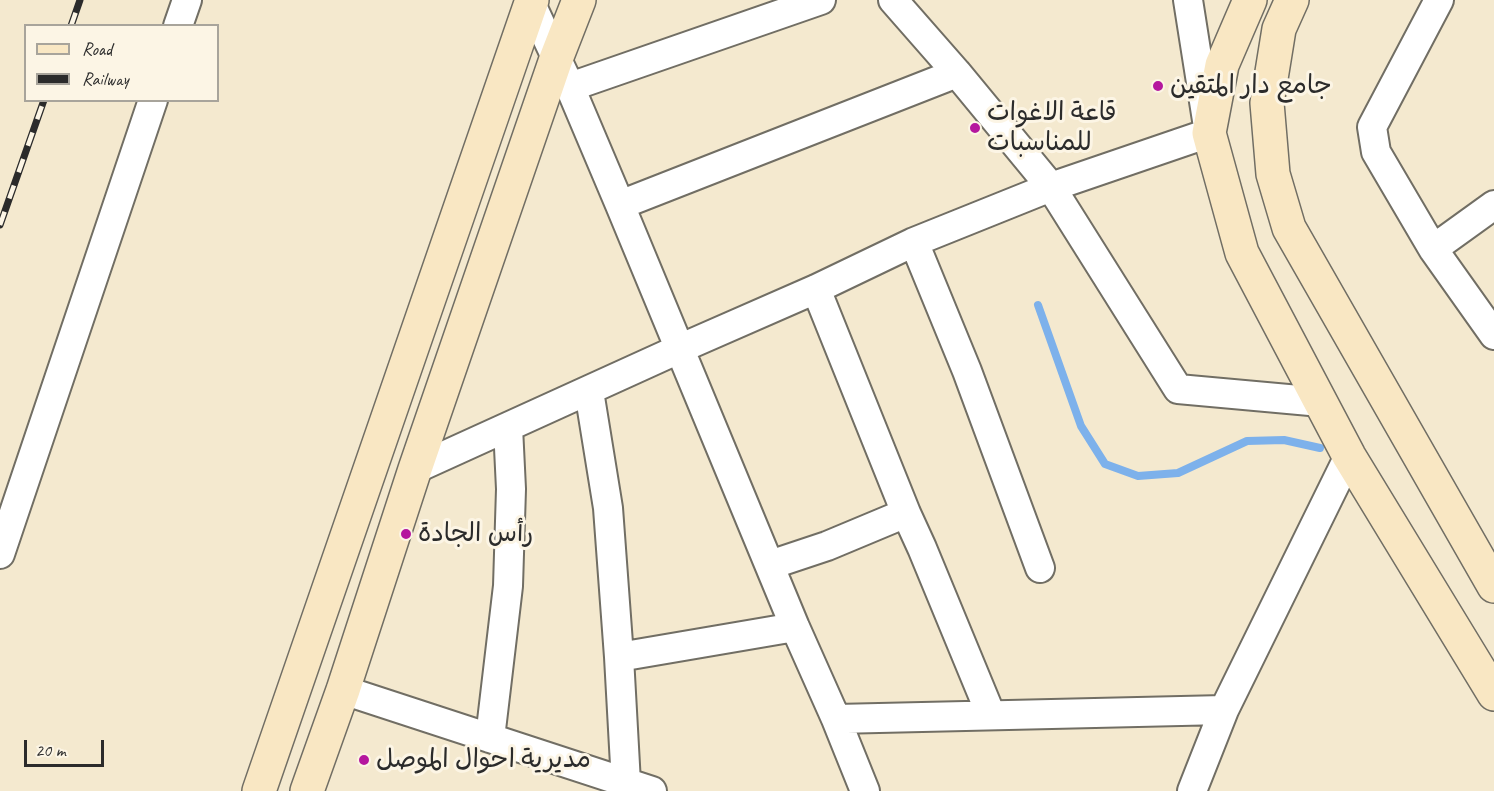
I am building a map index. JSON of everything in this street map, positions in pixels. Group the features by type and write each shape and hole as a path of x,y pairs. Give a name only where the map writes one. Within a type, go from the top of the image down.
{"main road":[{"path":"306,791 343,690 415,469 563,73 579,0"},
{"path":"1250,0 1222,65 1209,133 1242,253 1349,456 1494,694"},
{"path":"1292,0 1279,29 1267,103 1273,174 1289,228 1494,586"},
{"path":"259,791 531,2"}],"street":[{"path":"179,24 187,0"},
{"path":"563,73 821,0"},
{"path":"893,0 1051,187 1178,389 1321,402"},
{"path":"415,469 816,289 914,242 1051,187 1209,133 1188,0"},
{"path":"1439,0 1372,127 1376,152 1433,249 1494,335"},
{"path":"531,2 620,205 865,791"},
{"path":"620,205 957,73"},
{"path":"0,554 152,102"},
{"path":"1433,249 1494,205"},
{"path":"914,242 968,371 1040,568"},
{"path":"816,289 906,513 991,715"},
{"path":"343,690 639,788 619,657 608,508 589,391"},
{"path":"490,738 508,586 511,489 508,426"},
{"path":"1192,791 1224,710 1349,456"},
{"path":"770,565 827,546 906,513"},
{"path":"619,657 795,627"},
{"path":"836,719 1224,710"}],"waterway":[{"path":"1038,305 1081,426 1105,464 1138,476 1178,473 1247,441 1284,440 1320,448"}],"railway":[{"path":"72,24 80,0"},
{"path":"0,225 43,102"}],"place":[{"name":"جامع دار المتقين","path":"1158,86"},
{"name":"قاعة الاغوات للمناسبات","path":"975,128"},
{"name":"رأس الجادة","path":"406,534"},
{"name":"مديرية احوال الموصل","path":"364,760"}]}
